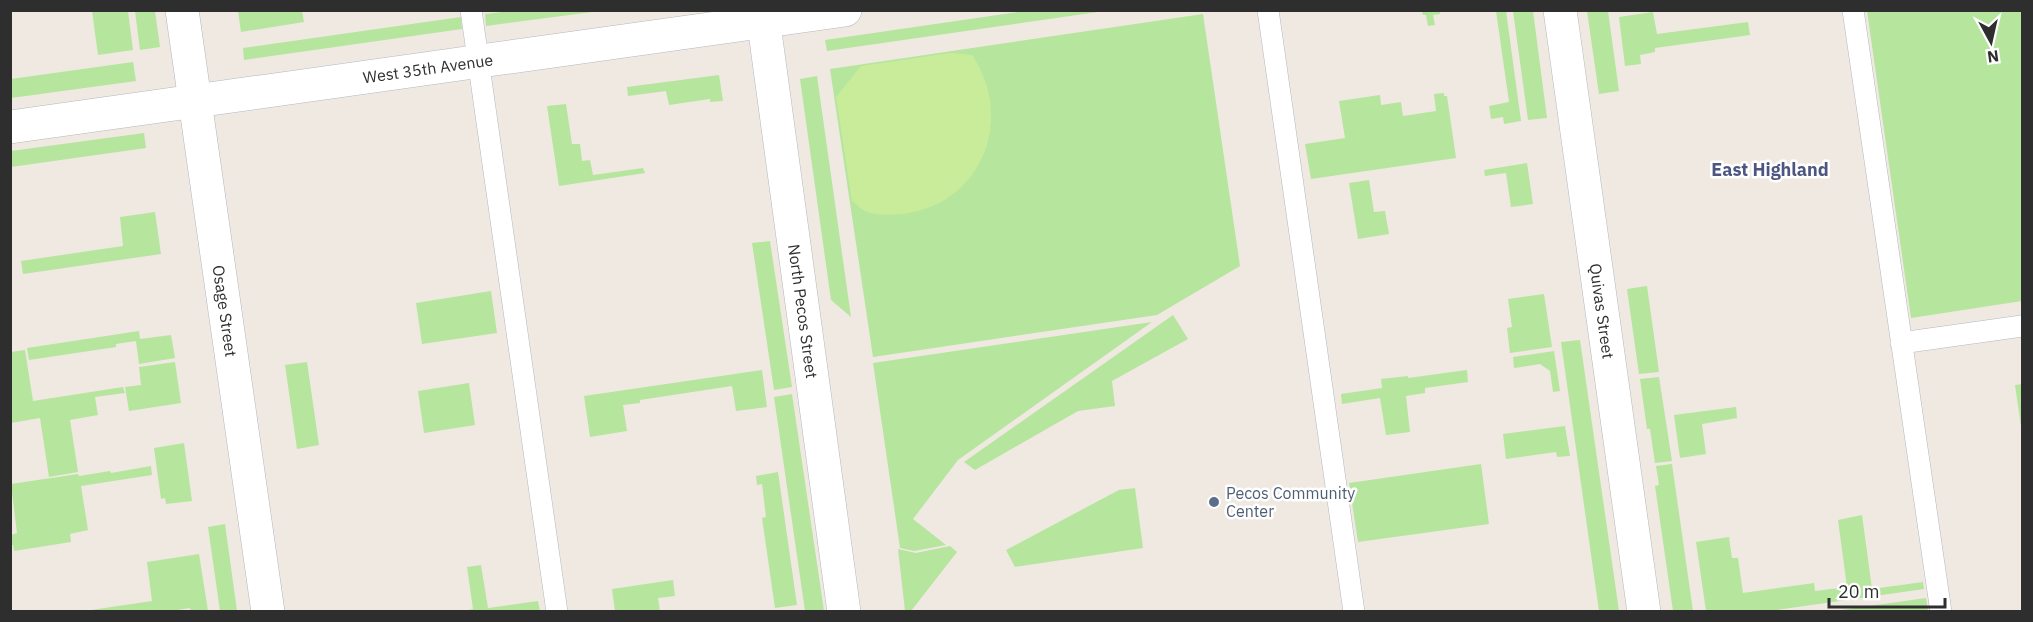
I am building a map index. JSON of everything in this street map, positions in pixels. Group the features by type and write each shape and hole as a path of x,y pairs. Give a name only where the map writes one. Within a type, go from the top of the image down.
{"street":[{"name":"Osage Street","path":"182,10 268,612"},
{"name":"West 35th Avenue","path":"10,127 479,61 763,16 845,10"},
{"name":"Quivas Street","path":"1560,10 1644,612"},
{"name":"North Pecos Street","path":"763,16 844,612"}],"lane":[{"path":"471,10 557,612"},
{"path":"1268,10 1354,612"},
{"path":"1853,10 1941,612"},
{"path":"1901,343 2022,326"}],"green space":[{"path":"1031,10 1105,11 827,51 825,40"},
{"path":"92,11 128,11 133,50 98,55"},
{"path":"135,11 155,11 160,47 140,50"},
{"path":"238,11 302,11 304,22 241,32"},
{"path":"512,11 600,11 486,26 485,14"},
{"path":"1422,11 1440,11 1440,14 1433,15 1435,25 1428,26 1426,15 1423,15"},
{"path":"1496,11 1506,11 1521,121 1504,124 1503,117 1491,119 1489,106 1509,102"},
{"path":"1513,11 1533,11 1547,118 1528,120"},
{"path":"1587,11 1608,11 1619,91 1599,94"},
{"path":"1867,11 2022,11 2022,301 1911,318"},
{"path":"1653,12 1657,34 1748,22 1750,35 1655,48 1655,52 1640,55 1641,64 1625,66 1619,17"},
{"path":"1203,14 1240,266 1157,315 873,357 830,69"},
{"path":"461,17 462,29 244,60 243,48"},
{"path":"951,53 972,55 984,79 990,104 990,129 984,152 973,174 956,192 935,205 909,213 888,215 865,211 852,201 836,97 861,66"},
{"path":"133,62 136,81 11,98 11,79"},
{"path":"719,75 723,101 710,102 710,99 669,105 666,91 628,96 627,87"},
{"path":"817,76 851,317 831,300 800,79"},
{"path":"1444,93 1444,96 1447,96 1456,158 1311,179 1305,144 1345,138 1339,101 1380,95 1381,105 1401,102 1403,116 1436,111 1434,94"},
{"path":"566,104 572,144 580,144 582,161 590,160 593,175 643,168 645,173 559,186 547,106"},
{"path":"144,133 146,148 11,167 11,151"},
{"path":"1527,163 1533,204 1511,207 1506,173 1485,176 1484,170"},
{"path":"1369,180 1374,212 1385,211 1389,234 1358,239 1349,183"},
{"path":"155,212 161,254 23,274 21,261 123,246 120,217"},
{"path":"770,241 792,387 774,390 752,243"},
{"path":"1647,286 1659,372 1639,374 1627,289"},
{"path":"491,291 497,333 422,344 416,303"},
{"path":"1544,294 1552,347 1510,353 1507,328 1512,327 1508,299"},
{"path":"1173,315 1188,339 1112,381 1115,406 1078,411 975,470 964,462"},
{"path":"1152,322 958,460 913,519 946,545 914,551 900,548 873,363"},
{"path":"139,331 140,339 171,335 175,358 139,364 136,341 116,344 116,347 29,360 27,348"},
{"path":"1580,340 1619,611 1599,611 1561,342"},
{"path":"25,350 33,401 123,387 125,393 95,397 98,415 70,420 78,472 49,477 40,418 11,423 11,352"},
{"path":"1554,351 1560,391 1553,392 1550,371 1540,364 1514,368 1513,357"},
{"path":"175,362 181,403 129,411 125,387 141,385 139,367"},
{"path":"307,362 319,445 297,449 285,365"},
{"path":"762,370 767,407 736,411 732,386 640,400 640,403 623,405 627,431 590,437 584,396"},
{"path":"1467,370 1468,382 1425,388 1425,393 1406,396 1410,432 1386,435 1380,398 1342,404 1341,394 1382,388 1381,379 1408,376 1408,378"},
{"path":"1659,377 1672,461 1655,463 1650,429 1647,429 1640,379"},
{"path":"469,383 475,425 424,433 418,391"},
{"path":"2022,384 2022,433 2015,385"},
{"path":"792,394 824,611 805,611 774,397"},
{"path":"1736,407 1737,418 1702,424 1706,454 1680,458 1674,415"},
{"path":"1565,426 1570,456 1557,457 1556,452 1506,459 1503,434"},
{"path":"184,443 192,501 166,504 165,498 161,499 154,448"},
{"path":"1481,464 1489,524 1358,542 1349,483"},
{"path":"1672,464 1693,611 1673,611 1655,486 1659,485 1656,466"},
{"path":"151,466 152,475 81,486 88,530 70,534 71,542 14,551 11,545 11,535 17,533 11,484 78,474 79,476 110,471 111,473"},
{"path":"778,472 797,605 775,608 762,518 766,517 762,484 757,485 756,476"},
{"path":"1135,488 1143,548 1015,567 1006,550 1119,490"},
{"path":"1862,515 1872,589 1923,582 1924,589 1769,611 1706,611 1696,542 1729,537 1732,558 1738,558 1743,593 1814,583 1815,591 1847,587 1838,520"},
{"path":"225,524 237,611 220,611 208,527"},
{"path":"950,546 957,552 911,611 905,611 898,549 916,553"},
{"path":"199,554 208,611 191,611 190,608 165,612 91,610 152,601 147,562"},
{"path":"481,565 488,608 538,601 540,611 462,611 473,609 467,567"},
{"path":"673,580 675,596 658,598 660,611 615,611 612,589"},
{"path":"1926,598 1928,611 1834,611"}],"place":[{"name":"Pecos Community Center","path":"1214,502"}],"district":[{"name":"East Highland","path":"1770,170"}]}
